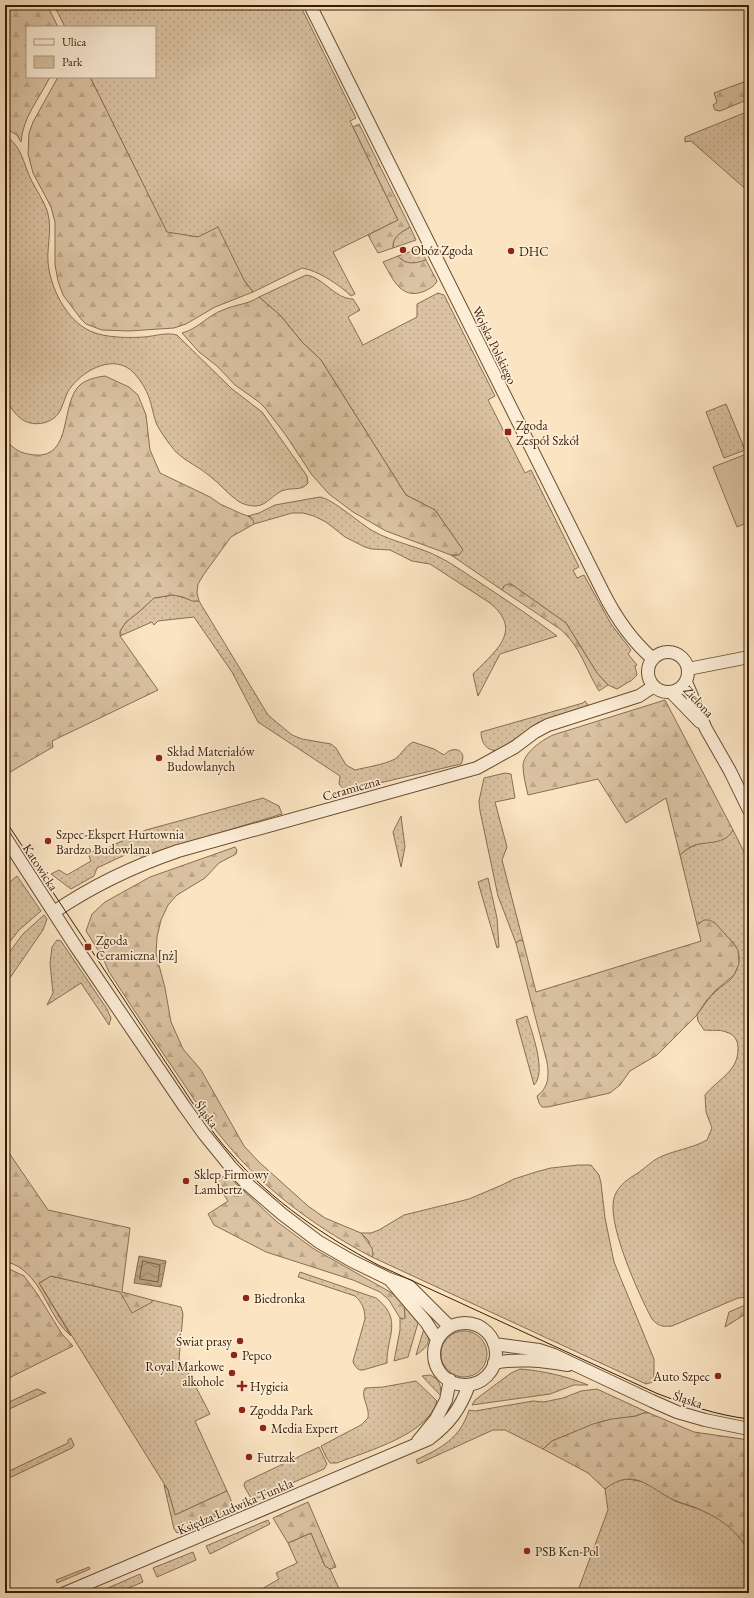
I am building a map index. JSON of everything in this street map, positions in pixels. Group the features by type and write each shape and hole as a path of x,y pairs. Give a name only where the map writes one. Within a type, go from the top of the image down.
{"street":[{"name":"Wojska Polskiego","path":"310,5 603,592 617,618 629,635 640,648 653,659"},
{"path":"662,653 674,653 682,659 688,669 686,682 671,692 658,690 654,686 650,681 648,669 653,659 662,653"},
{"path":"688,669 749,657"},
{"name":"Zielona","path":"686,682 706,729 730,771 749,810"},
{"name":"Ceramiczna","path":"54,912 101,884 129,869 151,860 178,851 477,768 515,747 535,732 548,725 639,696 654,686"},
{"name":"Zielona","path":"671,692 706,729"},
{"name":"Katowicka","path":"5,838 54,912"},
{"name":"Śląska","path":"54,912 184,1106 204,1134 245,1182 282,1214 319,1242 352,1261 390,1279 409,1286 450,1327"},
{"name":"Śląska","path":"390,1279 426,1322 438,1339"},
{"path":"468,1323 476,1325 490,1336 494,1344 494,1363 481,1380 469,1385 461,1384 443,1376 435,1362 434,1354 438,1339 443,1332 450,1327 468,1323"},
{"name":"Śląska","path":"494,1344 539,1350 554,1355 677,1412 705,1420 749,1429"},
{"name":"Śląska","path":"494,1363 506,1360 532,1360 577,1366"},
{"name":"Księdza Ludwika Tunkla","path":"415,1445 440,1413 446,1400 450,1380"},
{"name":"Księdza Ludwika Tunkla","path":"65,1593 429,1439 443,1428 455,1414 469,1385"}],"green space":[{"path":"5,5 47,5 58,26 26,26 26,78 49,78 28,116 22,133 21,142 17,135 5,128"},
{"path":"54,5 300,5 356,118 350,121 398,220 333,252 355,294 351,296 341,287 328,279 308,269 302,268 253,292 244,280 198,237 167,233 90,78 156,78 156,26 64,26"},
{"path":"57,78 90,78 167,232 198,237 218,227 244,280 253,292 215,307 186,324 174,328 129,331 102,330 86,324 63,295 58,281 55,265 55,222 51,207 33,173 28,154 29,133 33,122"},
{"path":"749,80 749,99 720,111 715,110 713,105 717,102 714,93"},
{"path":"749,111 749,192 691,141 685,142 685,137"},
{"path":"359,124 410,227 396,237 393,248 378,253 368,235 398,220 353,127"},
{"path":"5,135 18,148 32,181 46,207 49,219 49,272 56,292 67,311 81,326 96,333 117,337 144,337 165,334 177,335 232,389 262,412 307,476 308,483 305,486 302,488 286,489 259,506 248,505 240,502 207,473 184,459 176,452 157,425 150,400 142,384 134,373 126,367 118,364 101,366 84,374 69,389 60,411 53,419 38,424 27,422 15,413 5,399"},
{"path":"410,227 416,240 393,248 396,237"},
{"path":"421,248 426,260 408,263 398,256"},
{"path":"398,256 404,261 411,263 426,260 437,281 436,283 425,291 417,293 404,291 394,281 383,262"},
{"path":"306,275 318,280 340,296 353,299 360,310 348,317 363,345 417,317 417,304 438,293 444,295 495,396 488,400 525,473 531,470 579,567 573,570 577,578 584,575 611,624 631,650 628,654 637,665 635,666 637,675 632,680 617,689 608,685 597,673 566,623 511,584 504,586 502,590 451,555 455,556 463,550 435,510 406,495 321,360 302,342 281,316 259,297"},
{"path":"259,297 281,316 302,342 321,360 406,495 435,510 463,550 459,555 451,555 386,531 353,512 329,494 312,475 285,434 265,408 235,385 217,366 199,352 182,333 188,331 218,312 250,302"},
{"path":"105,376 129,387 138,395 146,415 150,450 160,473 210,497 220,504 248,516 253,520 254,524 231,537 204,574 198,584 197,593 199,601 192,601 173,595 154,598 126,622 120,631 120,636 158,690 52,741 53,747 5,775 5,439 21,452 34,455 47,454 55,448 61,439 74,392 84,382 93,378"},
{"path":"726,404 745,450 724,458 706,412"},
{"path":"749,453 749,522 737,527 713,467"},
{"path":"320,497 332,502 373,531 398,542 424,550 457,567 557,636 500,654 478,696 473,674 497,649 505,632 505,623 500,613 490,603 430,564 412,561 390,550 365,547 345,537 326,522 314,516 303,513 292,513 254,524 251,517 248,516 259,513 275,505"},
{"path":"511,584 566,623 597,673 608,685 599,691 573,643 560,629 502,590 504,586"},
{"path":"173,595 199,601 268,715 292,735 302,739 331,744 336,748 346,765 355,770 395,759 413,742 434,749 444,755 452,750 459,750 463,756 461,764 345,791 339,784 340,776 258,722 232,672 194,617 158,621 154,625 152,622 120,636 120,631 126,622 154,598"},
{"path":"665,700 733,830 723,840 694,845 680,855 666,798 626,823 598,779 528,795 523,766 524,761 526,756 544,740 553,735"},
{"path":"585,701 588,705 586,707 538,723 498,751 491,750 483,743 481,732 583,703"},
{"path":"505,773 511,774 515,798 495,802 507,847 502,860 523,941 520,940 516,943 498,896 479,801 484,778"},
{"path":"263,798 279,806 282,814 142,856 127,854 97,868 94,876 71,889 51,874 59,870 67,875 91,861 87,851 89,854 101,846 105,850 146,830"},
{"path":"401,816 405,847 401,867 393,832"},
{"path":"733,830 749,862 749,1297 738,1298 672,1326 663,1326 658,1325 652,1319 632,1276 614,1221 613,1206 615,1195 622,1185 653,1161 664,1155 707,1140 712,1128 706,1112 705,1095 727,1074 735,1063 738,1045 733,1036 723,1031 704,1030 698,1021 697,1015 713,994 734,975 738,965 739,955 737,948 725,935 700,922 697,925 680,855 686,850 701,843 726,838"},
{"path":"235,847 237,850 236,854 219,863 205,878 177,895 168,905 161,920 157,937 156,954 165,988 171,1022 183,1049 201,1070 244,1146 259,1162 308,1206 325,1218 361,1233 372,1248 372,1257 334,1236 280,1197 233,1151 202,1110 149,1032 109,972 103,958 86,931 92,914 105,902 150,877"},
{"path":"17,876 41,911 19,930 5,948 5,886"},
{"path":"488,878 497,918 499,947 497,948 478,882"},
{"path":"44,915 47,919 43,930 5,985 5,958 23,934"},
{"path":"704,920 709,920 715,923 738,950 739,964 734,975 716,990 706,1001 697,1015 657,1055 630,1071 620,1085 610,1093 548,1107 542,1107 537,1096 546,1085 548,1072 547,1062 516,943 520,940 523,941 536,992 701,941 697,925"},
{"path":"57,940 61,941 107,1009 111,1018 109,1025 81,983 47,1005 53,993 50,963 52,947"},
{"path":"527,1016 539,1062 538,1079 534,1085 516,1020"},
{"path":"5,1147 48,1210 130,1228 122,1292 152,1300 152,1302 132,1313 120,1292 51,1276 39,1283 71,1336 64,1329 30,1276 14,1264 5,1261"},
{"path":"578,1165 591,1165 599,1175 605,1218 614,1262 654,1359 653,1382 646,1384 372,1257 373,1254 368,1240 361,1233 371,1233 379,1230 404,1215 469,1199 514,1179 539,1171"},
{"path":"225,1176 230,1178 276,1221 314,1249 392,1293 404,1306 404,1319 400,1318 389,1300 380,1292 353,1280 266,1252 214,1225 208,1214 228,1201 216,1181"},
{"path":"5,1267 24,1276 38,1295 62,1334 73,1346 5,1380"},
{"path":"300,1272 376,1298 384,1306 392,1321 387,1363 363,1370 356,1368 353,1361 365,1319 364,1309 360,1301 355,1296 298,1277"},
{"path":"51,1276 120,1292 152,1302 152,1300 181,1307 183,1314 179,1359 189,1374 210,1414 195,1421 227,1491 175,1515 168,1490 39,1283"},
{"path":"404,1306 418,1323 408,1357 394,1361 400,1330 400,1318 402,1319 405,1317"},
{"path":"743,1306 749,1306 749,1315 744,1315 725,1327 729,1312"},
{"path":"425,1325 428,1335 428,1343 427,1346 416,1355"},
{"path":"459,1331 469,1331 477,1335 483,1341 487,1349 487,1359 483,1367 477,1373 469,1377 459,1377 451,1373 445,1367 441,1359 441,1349 445,1341 451,1335"},
{"path":"520,1369 555,1374 588,1385 574,1385 550,1394 472,1405 475,1400 511,1373"},
{"path":"430,1375 438,1381 441,1389 441,1396 422,1376"},
{"path":"416,1381 437,1401 431,1413 422,1423 395,1440 379,1447 337,1463 330,1463 321,1446 361,1425 368,1418 368,1410 364,1398 365,1388 383,1387"},
{"path":"37,1389 46,1393 5,1411 5,1404"},
{"path":"597,1389 649,1413 603,1421 552,1441 543,1449 505,1430 493,1430 418,1464 416,1460 441,1447 455,1435 465,1420 469,1410 475,1411 533,1401 544,1402 563,1398 581,1391"},
{"path":"649,1413 694,1432 749,1440 749,1550 731,1529 719,1519 703,1511 674,1500 649,1485 633,1479 625,1479 616,1482 605,1489 588,1473 543,1449 552,1441 593,1424 612,1419 636,1416"},
{"path":"71,1438 74,1445 72,1448 5,1480 5,1473 68,1443 68,1440"},
{"path":"319,1447 327,1464 324,1469 258,1498 251,1498 244,1486 245,1482"},
{"path":"627,1479 645,1482 675,1501 704,1511 723,1521 735,1531 749,1550 749,1593 577,1593 608,1510 605,1489 614,1482"},
{"path":"164,1485 168,1490 175,1515 227,1491 232,1503 228,1511 177,1533 174,1529"},
{"path":"308,1502 336,1567 330,1569 325,1566 311,1533 288,1543 273,1518"},
{"path":"268,1520 270,1524 210,1554 206,1546"},
{"path":"311,1533 325,1566 330,1569 341,1593 261,1593 260,1590 279,1579 276,1573 297,1563 288,1543"},
{"path":"193,1552 196,1560 157,1577 153,1568"},
{"path":"89,1567 90,1569 57,1583 56,1580"},
{"path":"140,1574 143,1582 116,1593 102,1593 101,1591"}],"water":[{"path":"139,1256 166,1261 161,1287 134,1283"}],"tram line":[{"path":"5,820 200,1114 223,1145 264,1188 319,1230 378,1265 656,1393 702,1409 749,1419"}],"place":[{"name":"Obóz Zgoda","path":"403,250"},
{"name":"DHC","path":"511,251"},
{"name":"Zgoda Zespół Szkół","path":"508,432"},
{"name":"Skład Materiałów Budowlanych","path":"159,758"},
{"name":"Szpec-Ekspert Hurtownia Bardzo Budowlana","path":"48,841"},
{"name":"Zgoda Ceramiczna [nż]","path":"88,947"},
{"name":"Sklep Firmowy Lambertz","path":"186,1181"},
{"name":"Biedronka","path":"246,1298"},
{"name":"Świat prasy","path":"240,1341"},
{"name":"Pepco","path":"234,1355"},
{"name":"Royal Markowe alkohole","path":"232,1373"},
{"name":"Auto Szpec","path":"718,1376"},
{"name":"Hygieia","path":"242,1386"},
{"name":"Zgodda Park","path":"242,1410"},
{"name":"Media Expert","path":"263,1428"},
{"name":"Futrzak","path":"249,1457"},
{"name":"PSB Ken-Pol","path":"527,1551"}]}
